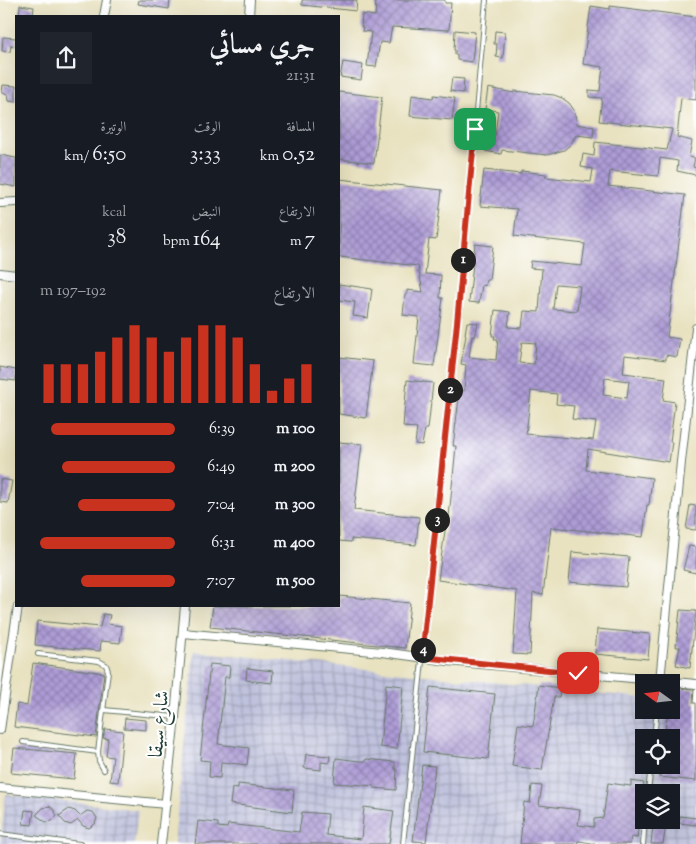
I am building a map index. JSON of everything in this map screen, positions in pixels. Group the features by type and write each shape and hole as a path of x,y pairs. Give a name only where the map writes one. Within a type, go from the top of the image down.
{"street":[{"path":"104,15 107,0"},
{"path":"249,15 250,0"},
{"path":"0,203 15,202"},
{"path":"0,273 15,275"},
{"path":"661,674 696,328"},
{"path":"0,730 18,607"},
{"name":"شارع سيقا","path":"161,844 176,717 185,607"},
{"path":"183,633 635,679"},
{"path":"680,683 696,684"},
{"path":"0,788 166,804"}],"lane":[{"path":"403,844 457,323 486,0"},
{"path":"38,654 104,662 108,671 98,752 99,761 104,770"},
{"path":"104,710 176,717"},
{"path":"23,742 98,752"},
{"path":"643,844 644,829"},
{"path":"0,834 80,844"}],"shaded area":[{"path":"194,651 635,697 635,719 680,719 680,702 696,703 696,844 174,844"},
{"path":"6,794 138,810 134,844 0,844"}],"building":[{"path":"139,0 170,0 169,9 138,4"},
{"path":"302,0 357,0 356,11 302,5"},
{"path":"376,0 445,0 445,3 451,3 449,30 392,27 389,43 380,42 376,67 367,66 371,32 362,31 362,14 375,16"},
{"path":"20,5 34,7 33,15 19,15"},
{"path":"591,6 610,9 610,6 696,17 696,100 681,98 677,137 692,141 689,157 695,158 693,167 696,168 696,175 677,171 678,161 660,158 658,176 610,171 608,186 685,195 667,337 680,339 677,357 666,355 666,360 625,355 623,373 666,378 663,400 675,402 670,442 672,442 669,462 588,449 586,470 652,478 643,537 551,527 543,595 533,593 530,655 513,654 517,591 438,580 447,517 449,517 456,446 453,446 460,390 464,391 466,365 461,364 467,322 478,323 475,337 472,336 469,357 496,360 498,339 494,339 495,336 492,336 495,310 510,312 508,327 522,328 524,311 539,312 542,269 530,268 531,261 582,266 585,244 514,236 517,209 480,206 484,170 521,174 521,171 546,174 546,177 591,182 593,169 581,167 583,154 594,156 595,142 667,150 672,129 599,121 602,98 589,97 589,90 600,91 603,67 583,64","holes":["556,284 580,286 577,311 553,309","522,342 536,343 534,364 519,363","605,378 629,381 627,398 603,395","531,391 557,394 556,404 574,406 572,419 596,422 593,440 526,434"]},
{"path":"455,30 475,32 472,62 457,60 454,50"},
{"path":"495,31 505,32 503,58 496,57"},
{"path":"3,37 15,38 15,46 11,45 10,52 2,51"},
{"path":"343,62 363,65 361,80 340,77"},
{"path":"452,78 464,79 463,93 450,91"},
{"path":"3,85 15,86 15,102 9,101 8,94 2,93"},
{"path":"488,88 514,93 514,91 554,95 562,98 574,110 577,124 594,127 593,137 576,135 571,144 564,150 547,155 502,150 501,154 485,151 487,134 495,135 498,111 485,109"},
{"path":"340,92 382,97 374,163 340,159"},
{"path":"412,95 433,98 434,95 455,98 452,120 410,116"},
{"path":"0,155 15,158 15,187 0,184"},
{"path":"340,179 442,190 436,240 429,239 425,274 441,275 440,298 443,298 434,366 414,364 419,317 403,315 407,290 423,292 418,266 340,257"},
{"path":"475,244 493,246 489,280 486,280 485,286 482,285 479,303 469,302"},
{"path":"340,284 372,289 368,318 353,316 355,302 340,300"},
{"path":"340,357 373,361 366,418 340,414"},
{"path":"0,367 15,370 15,381 0,379"},
{"path":"407,380 433,383 428,429 425,429 422,445 415,444 417,428 403,427"},
{"path":"340,442 362,444 354,510 419,517 416,545 351,539 351,542 340,541"},
{"path":"0,479 12,481 8,503 0,502"},
{"path":"690,505 696,506 696,530 686,529"},
{"path":"689,546 696,547 696,573 683,570"},
{"path":"572,552 629,557 626,587 569,582"},
{"path":"340,596 410,603 405,648 210,627 213,607 340,607"},
{"path":"680,610 696,611 690,668 676,665 680,647 676,647"},
{"path":"103,614 110,615 108,624 122,626 120,643 101,641 100,651 35,645 37,621 100,627"},
{"path":"597,629 650,634 648,659 595,654"},
{"path":"33,663 104,673 96,737 14,727 17,704 27,706"},
{"path":"210,664 230,666 229,677 225,677 218,744 249,748 247,765 221,762 220,778 209,777 210,761 200,760"},
{"path":"247,668 273,671 272,683 246,680"},
{"path":"386,684 403,686 397,749 380,747"},
{"path":"539,685 560,688 559,697 554,697 542,770 512,766 518,724 533,726"},
{"path":"430,687 495,694 488,759 423,752"},
{"path":"680,688 694,689 693,703 696,703 696,781 659,777 660,774 680,774 680,729 665,729 667,719 680,719"},
{"path":"125,718 146,720 146,730 124,728"},
{"path":"105,729 123,731 118,782 110,781 113,757 106,756 108,739 103,738"},
{"path":"14,748 77,754 74,779 11,773"},
{"path":"306,754 330,756 329,763 321,762 321,770 304,768"},
{"path":"336,758 395,762 395,769 397,770 396,790 374,788 374,786 334,783"},
{"path":"422,765 435,766 426,842 413,841"},
{"path":"631,781 644,783 635,784 635,829 638,829 637,838 631,837 630,844 600,844 578,841 577,844 520,844 524,802 530,803 532,785 542,786 539,805 580,810 578,825 594,827 594,819 603,818 608,783 631,786"},
{"path":"238,784 294,790 292,812 230,804 232,788 238,789"},
{"path":"49,806 57,816 52,821 46,822 36,815 43,808"},
{"path":"364,807 394,811 389,844 195,844 198,821 218,823 218,827 227,828 228,824 299,832 302,812 328,814 326,835 361,839"},
{"path":"69,809 75,811 80,816 87,811 93,812 97,818 95,824 89,828 83,826 78,820 71,825 65,823 59,816"},
{"path":"25,810 34,811 32,825 23,824"},
{"path":"680,816 696,818 696,825 680,823"},
{"path":"653,829 666,829 663,844 651,844"}],"route":[{"path":"475,129 422,657 578,673"}]}
